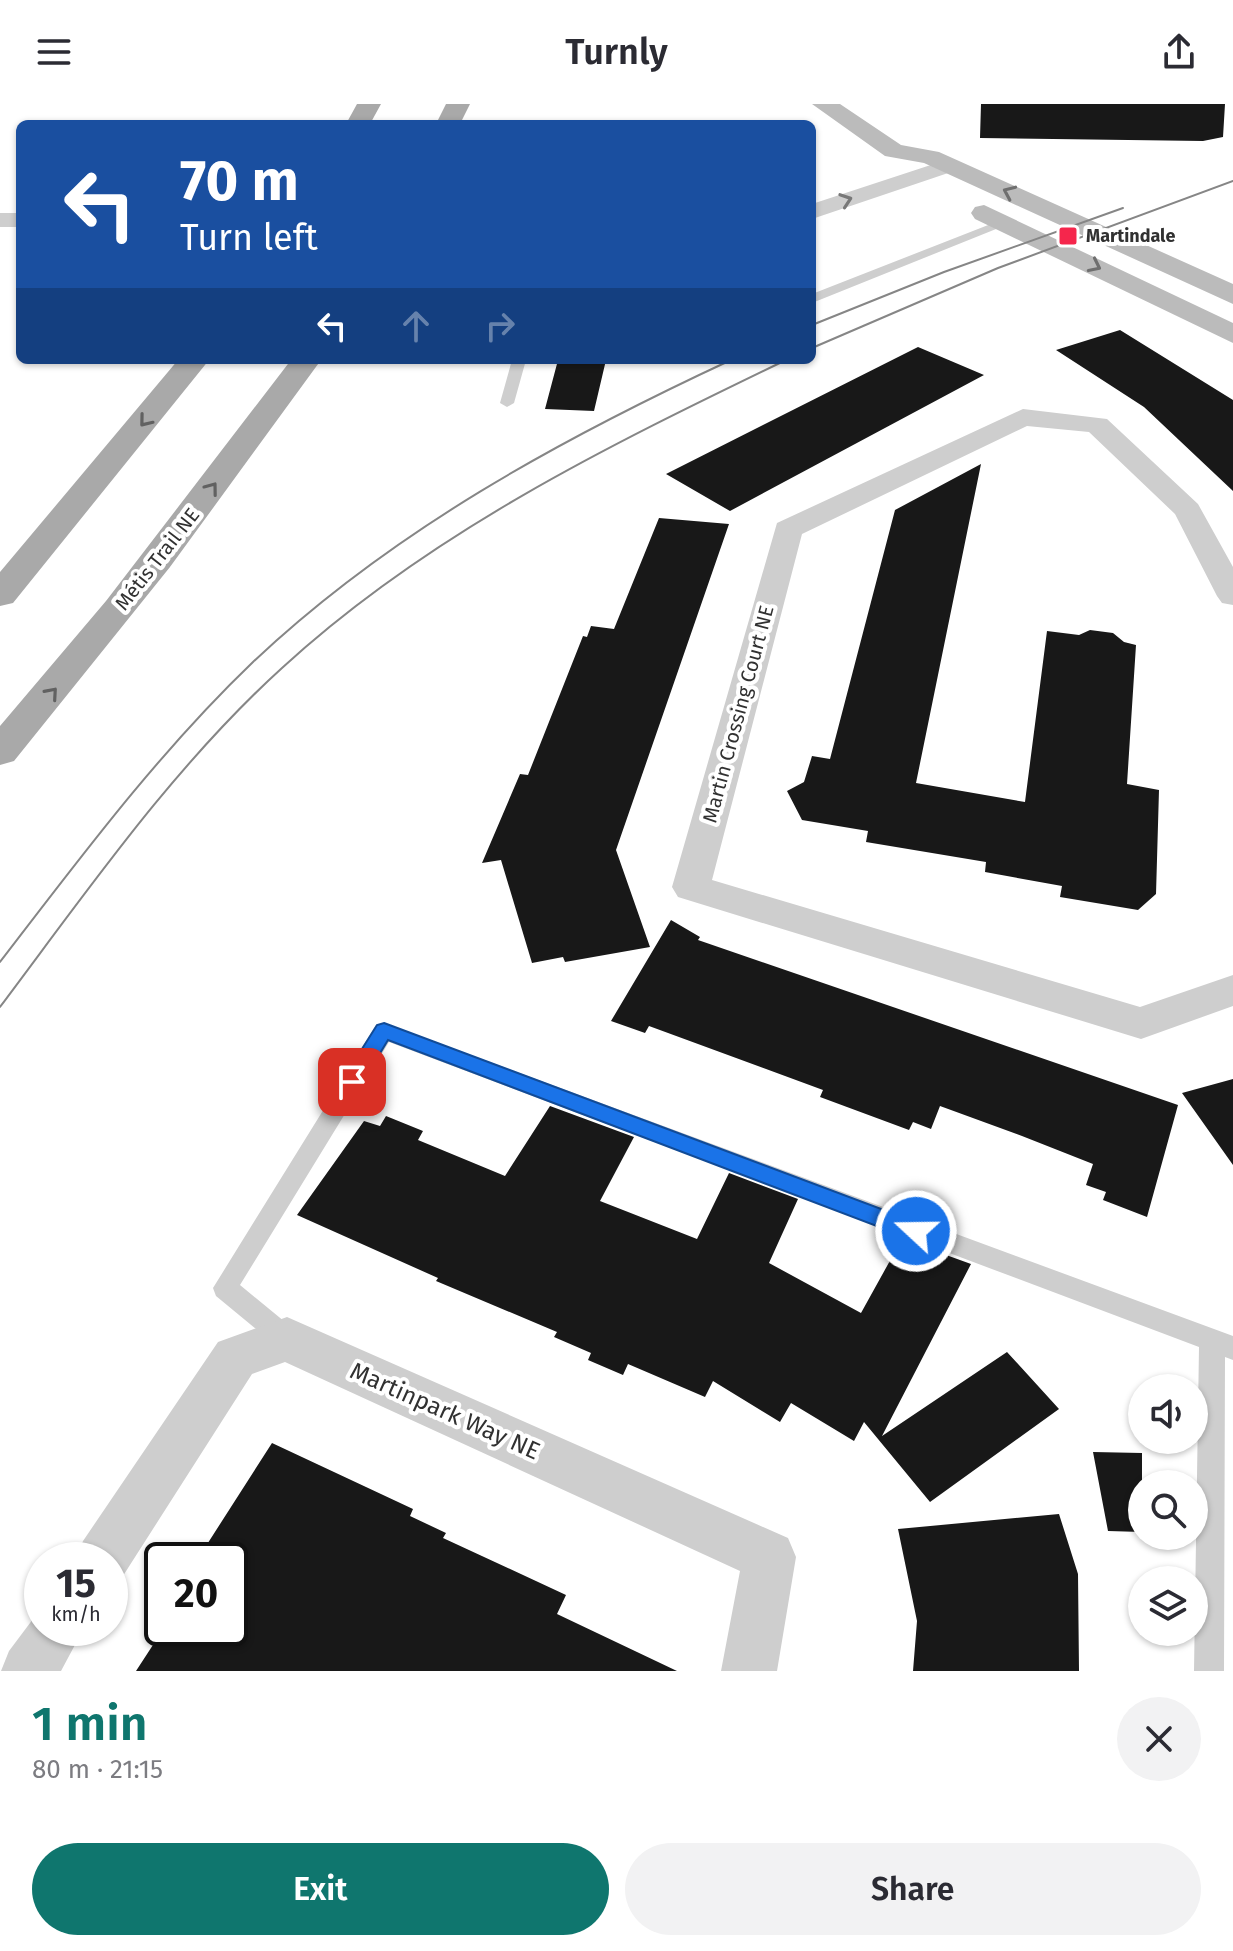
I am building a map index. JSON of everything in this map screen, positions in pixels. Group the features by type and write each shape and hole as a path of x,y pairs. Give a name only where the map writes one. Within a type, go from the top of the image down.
{"main road":[{"path":"0,595 191,364"},
{"name":"Métis Trail NE","path":"0,752 79,660 303,364"}],"street":[{"path":"824,104 898,166 938,191"},
{"path":"845,178 898,166 940,161 1233,295"},
{"path":"816,210 898,166"},
{"path":"964,204 1229,327"},
{"name":"Martin Crossing Court NE","path":"1233,596 1188,510 1097,425 1023,417 788,529 691,887 1141,1023 1233,990"},
{"path":"114,1542 235,1358 287,1339"},
{"name":"Martinpark Way NE","path":"287,1339 769,1557 749,1671"},
{"path":"29,1671 45,1646"}],"lane":[{"path":"816,297 1005,223"},
{"path":"507,403 518,364"},
{"path":"287,1339 225,1288 384,1031 1223,1345 1209,1671"}],"building":[{"path":"981,104 1225,104 1223,137 1203,141 980,138"},
{"path":"1120,330 1233,400 1233,491 1144,407 1056,350"},
{"path":"918,347 984,375 730,511 666,474"},
{"path":"557,364 605,364 594,411 545,409"},
{"path":"981,464 916,783 1025,802 1047,631 1079,635 1090,630 1113,633 1124,642 1136,645 1127,784 1159,790 1156,894 1138,910 1060,897 1062,886 985,872 986,862 866,842 868,831 802,820 787,791 804,782 812,756 830,759 895,510"},
{"path":"659,518 729,524 616,850 650,947 565,962 563,957 532,963 501,860 482,863 520,774 528,775 583,636 587,637 591,626 614,629"},
{"path":"671,920 700,937 698,940 1178,1105 1147,1217 1103,1200 1106,1192 1086,1185 1093,1164 940,1106 931,1129 913,1122 909,1130 820,1097 823,1090 649,1026 645,1033 611,1021"},
{"path":"1233,1079 1233,1165 1182,1093"},
{"path":"550,1106 634,1137 600,1201 697,1239 729,1173 798,1199 769,1263 861,1313 902,1239 971,1264 882,1436 1007,1352 1059,1409 930,1502 864,1422 854,1441 791,1403 780,1422 713,1381 705,1397 628,1364 623,1375 588,1360 591,1353 554,1337 557,1332 436,1281 438,1278 297,1215 364,1121 380,1126 386,1116 423,1131 418,1140 505,1176"},
{"path":"272,1443 413,1509 410,1516 446,1533 443,1538 566,1595 557,1614 677,1671 136,1671 152,1646 248,1646 248,1542 209,1542"},
{"path":"1093,1452 1142,1454 1142,1470 1128,1470 1128,1532 1108,1531"},
{"path":"1059,1514 1078,1574 1079,1671 913,1671 917,1621 898,1529"}],"tram line":[{"path":"816,346 998,268 1233,181"},
{"path":"816,323 944,272 1123,208"},
{"path":"0,962 152,769 218,697 306,615 362,571 480,492 603,423 723,364"},
{"path":"0,1007 99,874 204,746 282,668 339,620 398,575 522,496 653,425 778,364"}],"place":[{"name":"Martindale","path":"1068,236"}],"route":[{"path":"352,1082 384,1031 916,1231"}]}
